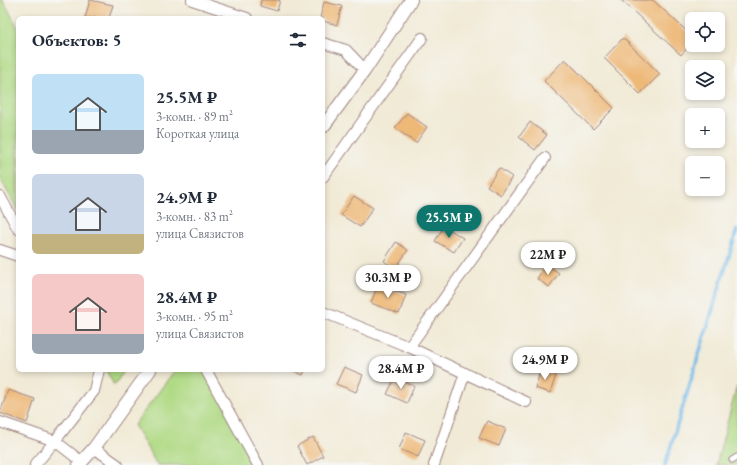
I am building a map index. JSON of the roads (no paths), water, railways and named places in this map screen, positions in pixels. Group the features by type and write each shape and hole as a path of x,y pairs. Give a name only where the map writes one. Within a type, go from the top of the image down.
{"street":[{"path":"192,0 241,16"},
{"path":"325,124 365,70 411,0"},
{"path":"325,174 422,38"},
{"path":"325,44 346,50 365,70"},
{"path":"409,347 545,158"},
{"path":"0,196 16,225"},
{"path":"0,250 16,255"},
{"path":"325,313 409,347 526,402"},
{"path":"34,465 94,391 99,372"},
{"path":"0,422 55,441 80,463 94,448 149,372"},
{"path":"207,372 258,465"},
{"path":"434,465 465,373"},
{"path":"94,448 118,465"}],"waterway":[{"path":"665,465 737,230"}]}
